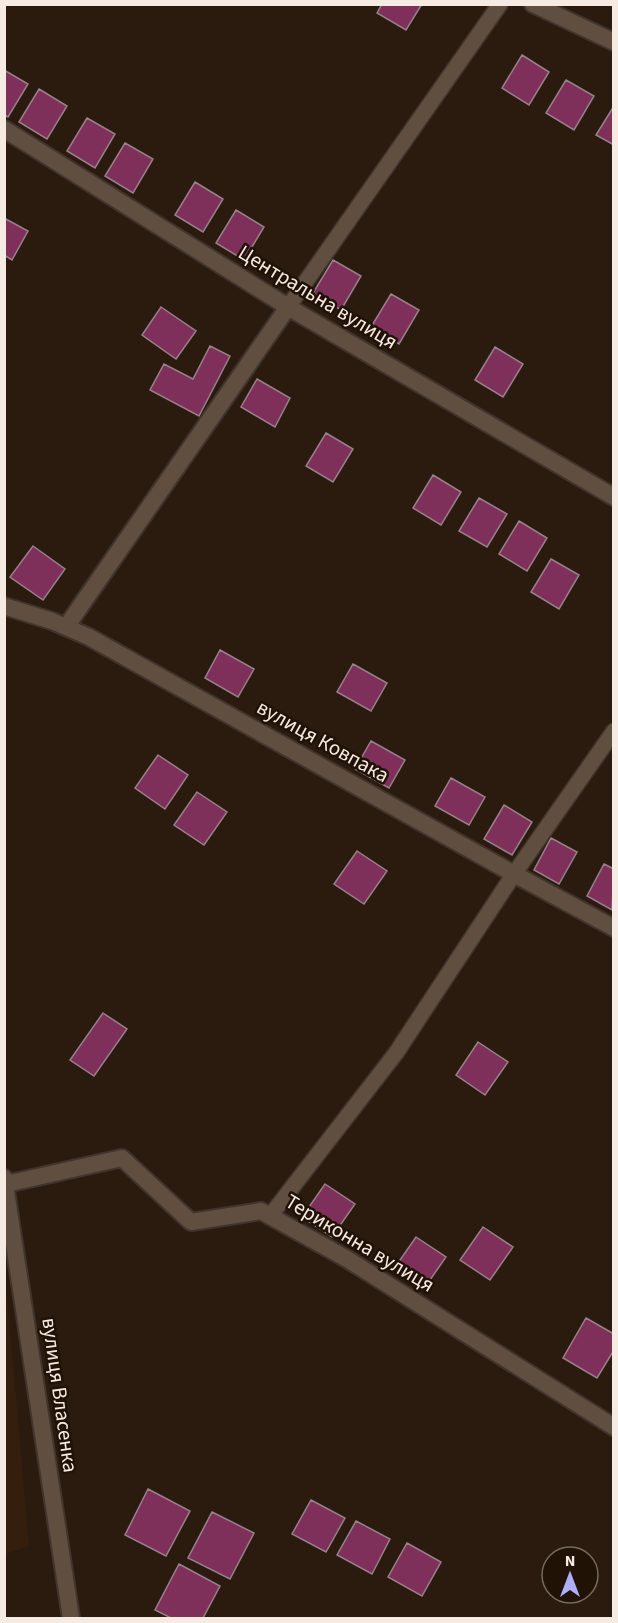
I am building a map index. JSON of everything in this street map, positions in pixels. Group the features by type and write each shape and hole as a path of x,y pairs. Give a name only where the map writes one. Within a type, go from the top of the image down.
{"street":[{"path":"533,4 614,42"},
{"name":"Центральна вулиця","path":"4,129 288,307 614,497"},
{"path":"66,627 288,307"},
{"name":"вулиця Ковпака","path":"4,606 52,621 89,636 614,928"},
{"name":"Териконна вулиця","path":"5,1181 122,1158 191,1222 261,1211 357,1266 614,1427"},
{"name":"вулиця Власенка","path":"5,1181 71,1618"}],"lane":[{"path":"288,307 500,4"},
{"path":"270,1216 396,1053 514,874 614,731"}],"shaded area":[{"path":"4,1293 7,1295 29,1546 5,1554"}],"building":[{"path":"382,4 422,4 406,30 377,13"},
{"path":"522,55 549,72 529,105 502,88"},
{"path":"4,70 28,84 8,117 4,115"},
{"path":"566,80 594,96 574,130 546,113"},
{"path":"39,89 67,106 47,139 19,122"},
{"path":"614,106 614,145 596,135"},
{"path":"87,118 115,134 95,168 67,151"},
{"path":"125,143 153,159 133,193 105,176"},
{"path":"195,182 223,199 203,232 175,215"},
{"path":"236,210 264,227 244,260 216,243"},
{"path":"4,218 28,231 12,260 4,255"},
{"path":"333,260 361,276 341,310 313,293"},
{"path":"391,294 419,310 399,344 371,327"},
{"path":"161,307 196,331 176,359 142,335"},
{"path":"210,346 230,356 199,416 150,390 164,364 193,379"},
{"path":"495,347 523,364 503,397 475,380"},
{"path":"257,379 290,398 275,427 241,407"},
{"path":"326,433 353,449 333,482 306,466"},
{"path":"433,475 461,492 441,525 413,508"},
{"path":"479,498 507,514 487,547 459,531"},
{"path":"519,521 547,538 527,571 499,554"},
{"path":"33,546 65,569 43,600 10,577"},
{"path":"551,559 579,575 559,609 531,592"},
{"path":"220,650 254,669 238,697 205,678"},
{"path":"353,664 387,683 371,711 337,692"},
{"path":"371,741 405,760 389,788 355,769"},
{"path":"158,755 188,775 165,809 135,788"},
{"path":"451,778 485,797 469,825 435,806"},
{"path":"197,792 227,812 204,845 174,825"},
{"path":"504,805 532,822 512,855 484,839"},
{"path":"551,838 577,852 559,884 534,870"},
{"path":"357,851 387,871 364,904 334,884"},
{"path":"604,864 614,869 612,910 587,896"},
{"path":"103,1013 127,1029 94,1076 70,1060"},
{"path":"478,1042 508,1062 485,1095 456,1075"},
{"path":"325,1184 355,1204 332,1237 302,1217"},
{"path":"483,1227 513,1247 490,1280 460,1260"},
{"path":"416,1237 446,1257 423,1290 393,1270"},
{"path":"586,1318 614,1334 614,1350 597,1378 563,1358"},
{"path":"148,1489 190,1511 166,1556 125,1535"},
{"path":"311,1500 345,1518 326,1552 292,1534"},
{"path":"212,1512 254,1533 230,1579 188,1558"},
{"path":"356,1521 390,1539 372,1574 337,1555"},
{"path":"407,1543 441,1562 422,1596 388,1577"},
{"path":"179,1564 220,1586 203,1618 171,1618 155,1610"}]}
